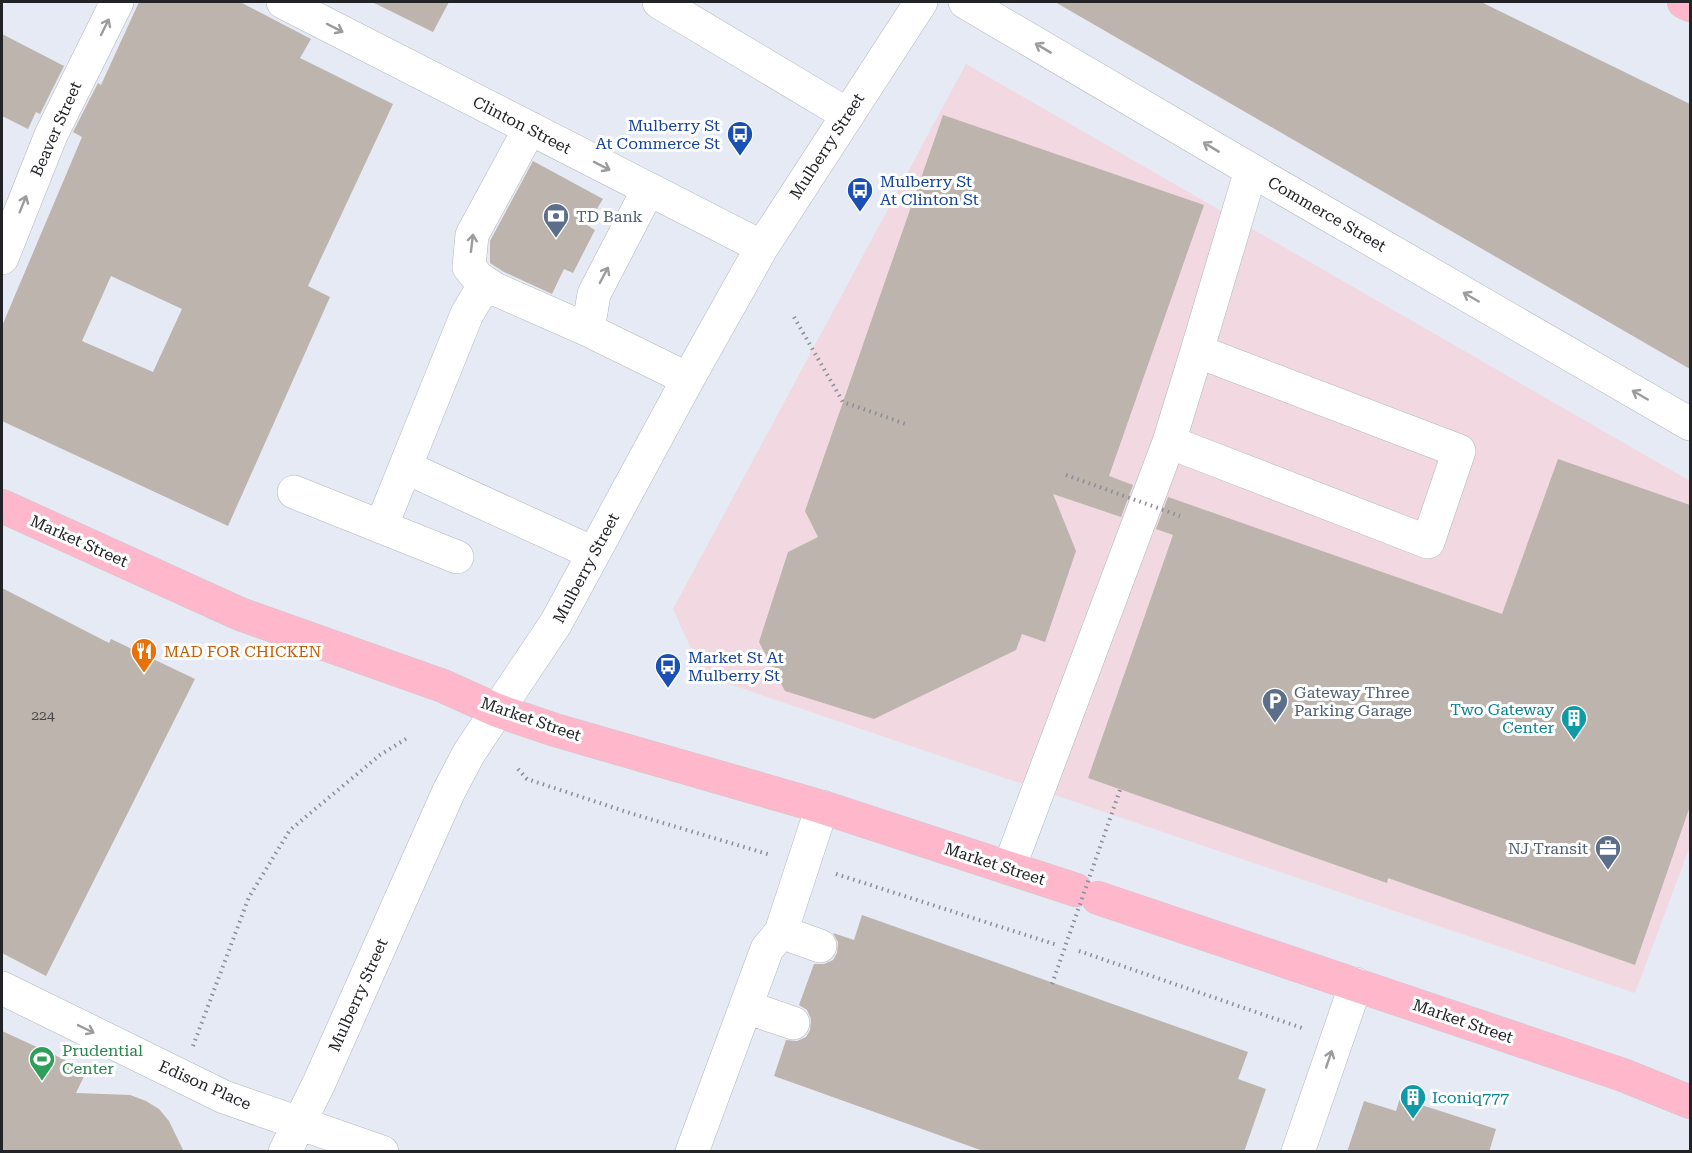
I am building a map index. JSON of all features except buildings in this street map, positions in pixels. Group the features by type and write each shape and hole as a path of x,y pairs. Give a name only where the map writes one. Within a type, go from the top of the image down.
{"main road":[{"path":"1684,2 1690,5"},
{"name":"Market Street","path":"2,506 240,614 444,686 496,710 566,733 822,807 1009,868 1623,1075 1690,1102"}],"street":[{"name":"Beaver Street","path":"2,258 51,135 117,2"},
{"name":"Clinton Street","path":"283,2 762,247"},
{"path":"659,2 848,115"},
{"name":"Mulberry Street","path":"285,1152 319,1083 449,791 469,753 556,623 762,247 921,2"},
{"name":"Commerce Street","path":"965,2 1690,424"},
{"path":"530,128 472,235 469,267 478,278 495,289 588,330 688,379"},
{"path":"1009,868 1169,442 1251,170"},
{"path":"588,330 594,294 648,190"},
{"path":"381,527 466,314 480,292 495,289"},
{"path":"1169,442 1428,542 1459,451 1197,351"},
{"path":"405,467 593,553"},
{"path":"294,492 457,557"},
{"path":"692,1152 766,949 781,932 822,807"},
{"path":"781,932 820,946"},
{"path":"1298,1152 1356,984"},
{"name":"Edison Place","path":"2,988 224,1097 382,1152"},
{"path":"746,1007 792,1023"}],"path":[{"path":"794,317 843,402 906,424"},
{"path":"1065,475 1180,516"},
{"path":"190,1051 249,897 290,830 380,755 409,737"},
{"path":"1052,984 1120,790"},
{"path":"1079,951 1335,1040"}],"shaded area":[{"path":"966,64 1690,481 1690,846 1635,993 703,675 673,609"}],"place":[{"name":"Mulberry St At Commerce St","path":"740,157"},
{"name":"Mulberry St At Clinton St","path":"860,213"},
{"name":"TD Bank","path":"556,239"},
{"name":"MAD FOR CHICKEN","path":"144,674"},
{"name":"Market St At Mulberry St","path":"668,689"},
{"name":"Gateway Three Parking Garage","path":"1275,724"},
{"name":"Two Gateway Center","path":"1574,741"},
{"name":"NJ Transit","path":"1608,871"},
{"name":"Prudential Center","path":"42,1082"},
{"name":"Iconiq777","path":"1413,1120"}]}
